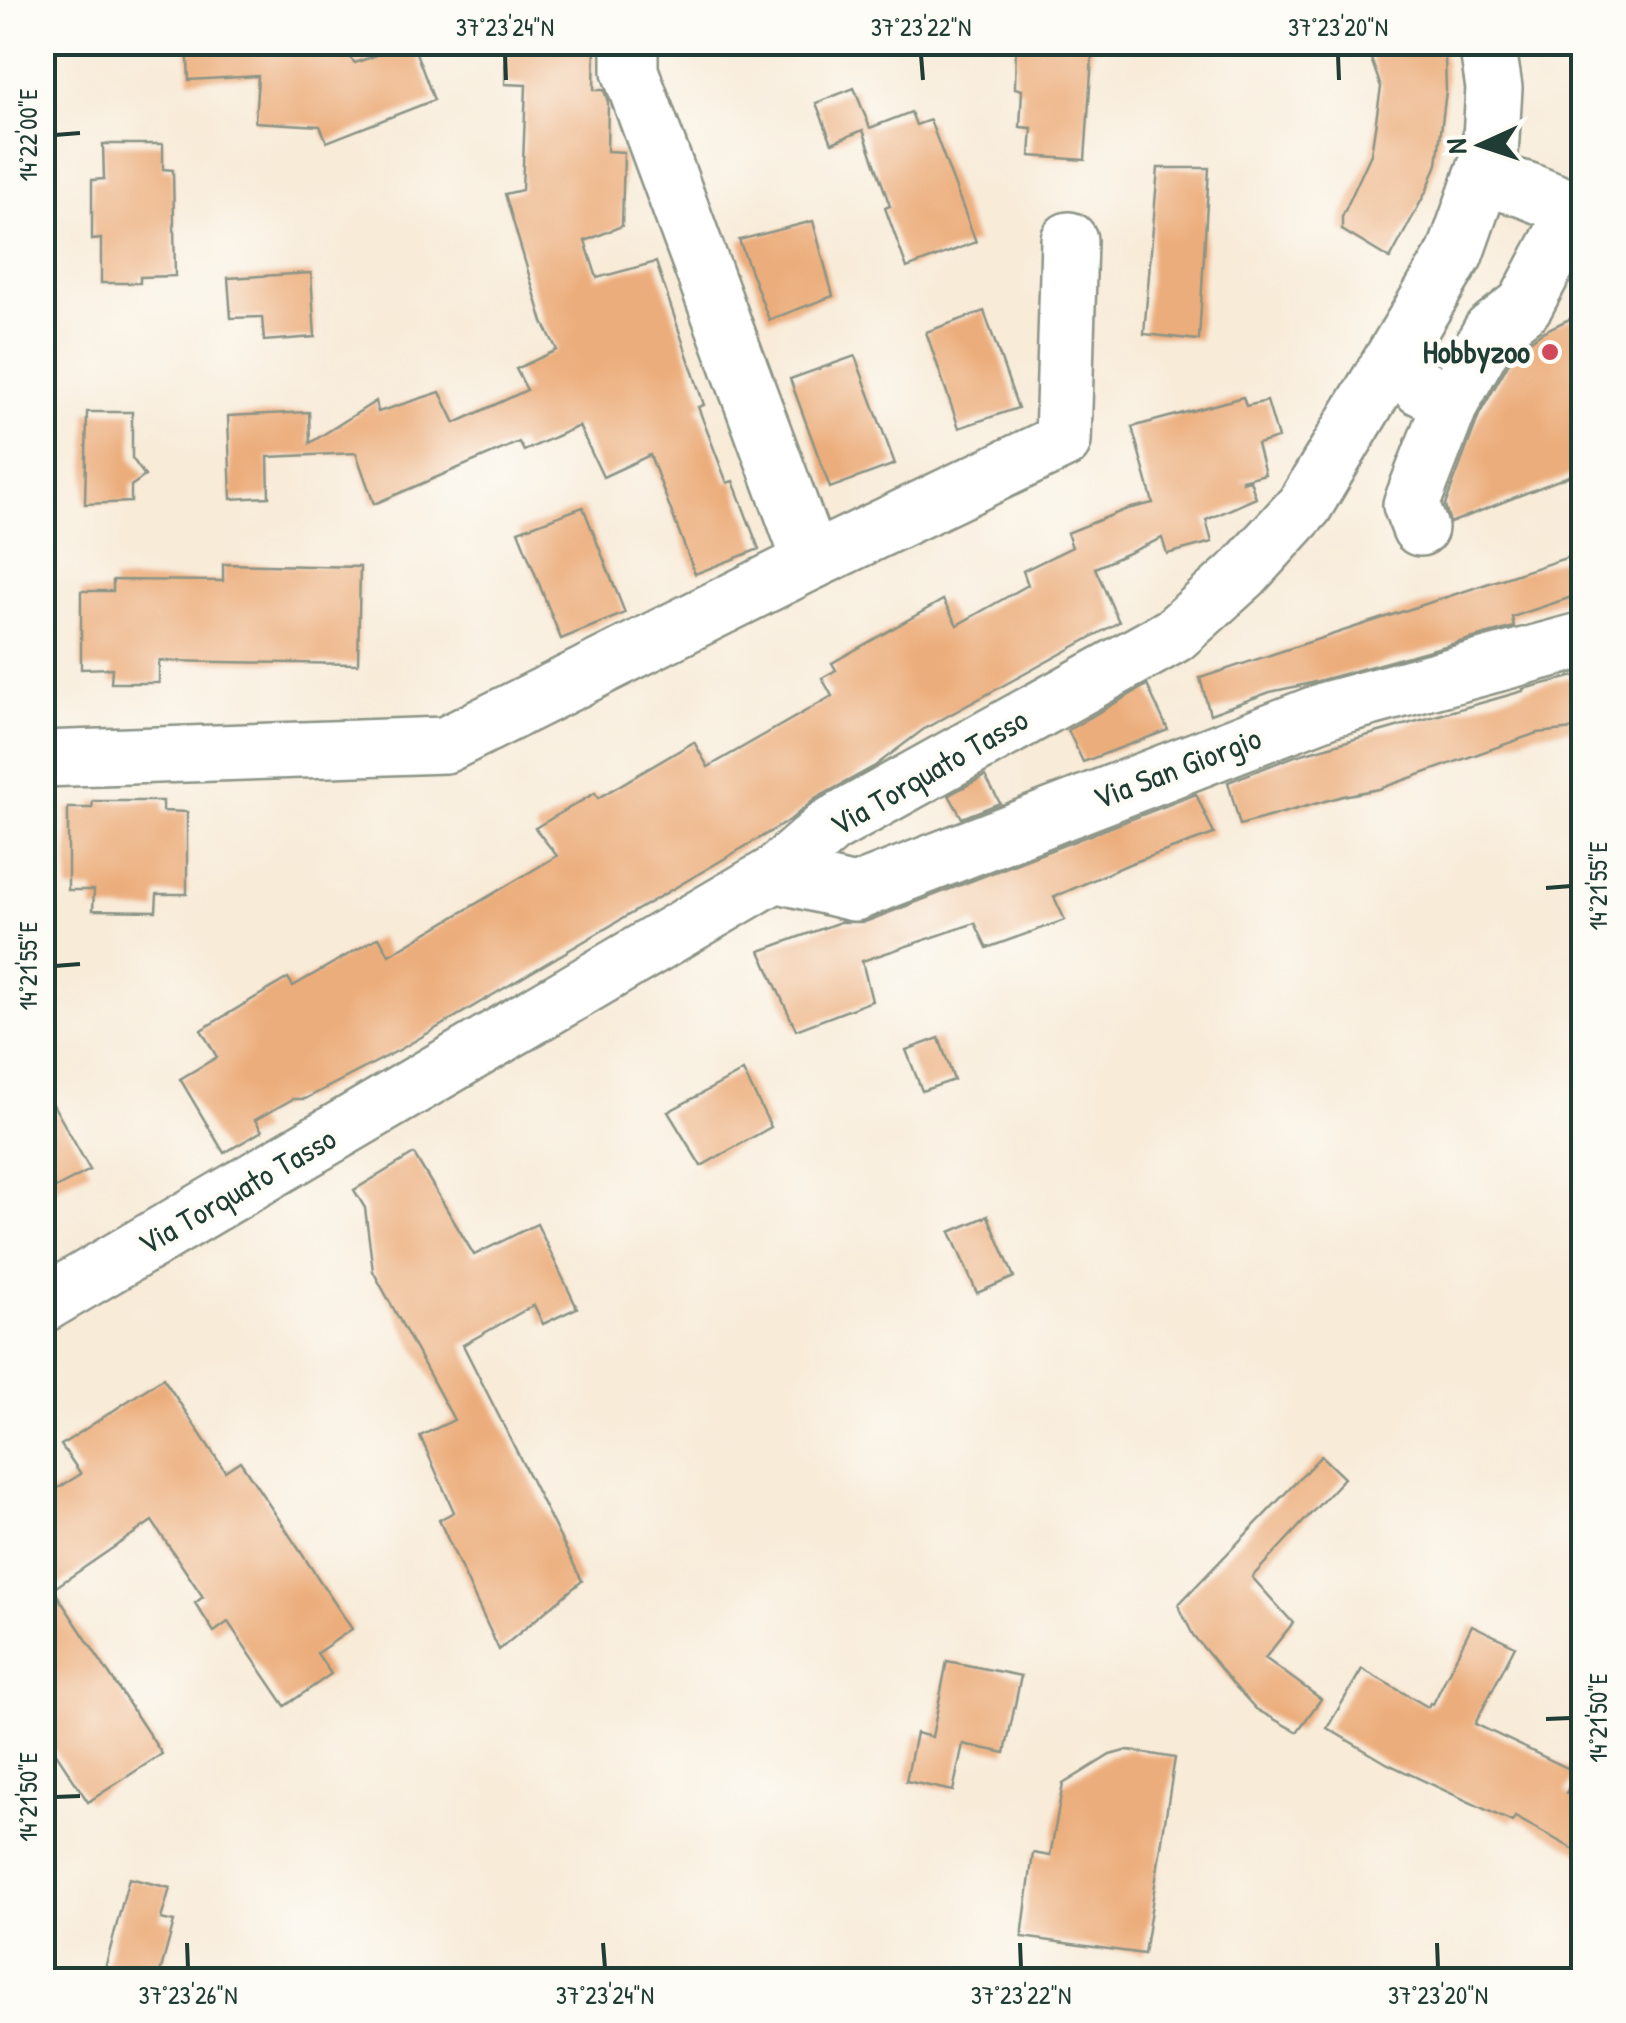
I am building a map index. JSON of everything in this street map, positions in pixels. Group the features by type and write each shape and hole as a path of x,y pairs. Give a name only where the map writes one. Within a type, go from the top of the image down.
{"street":[{"path":"630,42 630,71 811,562"},
{"name":"Via Torquato Tasso","path":"42,1305 776,874 830,826 1174,635 1244,573 1305,504 1455,254 1490,155 1494,88 1488,42"},
{"path":"1420,528 1411,505 1450,402 1491,332 1525,304 1570,220 1568,206 1482,177"},
{"path":"42,759 445,745 1063,441 1068,240"},
{"path":"1386,370 1450,402"},
{"name":"Via San Giorgio","path":"776,874 854,893 1329,708 1584,640"}],"building":[{"path":"187,42 346,42 346,54 355,63 412,42 434,100 327,142 320,126 255,122 258,76 189,80"},
{"path":"506,42 595,42 594,90 604,90 608,102 607,151 624,152 622,226 585,241 597,278 656,262 704,405 698,407 727,483 733,481 759,549 695,574 650,455 603,477 579,426 524,451 519,442 374,504 356,453 268,457 269,497 231,499 228,416 309,412 310,443 376,401 378,412 440,392 455,423 527,390 516,369 557,350 543,322 505,194 522,190 526,85 505,84"},
{"path":"1016,42 1093,42 1085,160 1030,156 1032,128 1020,127 1022,90 1015,88"},
{"path":"1365,42 1440,42 1445,58 1446,91 1437,164 1390,259 1342,230 1342,217 1371,154 1381,87"},
{"path":"854,88 870,128 911,112 916,125 930,120 976,242 907,268 863,130 832,143 816,103"},
{"path":"103,144 163,144 163,169 173,170 175,276 140,277 140,283 101,283 101,239 92,240 92,180 104,179"},
{"path":"1158,168 1209,168 1199,340 1144,334"},
{"path":"813,221 833,296 769,320 739,240"},
{"path":"311,273 315,337 264,341 262,317 231,318 228,278"},
{"path":"984,311 1018,408 959,428 926,332"},
{"path":"1584,312 1584,470 1450,523 1445,505 1479,415 1515,352 1542,332"},
{"path":"855,356 895,464 830,488 790,379"},
{"path":"1243,397 1246,406 1267,401 1278,438 1257,444 1265,474 1242,480 1250,480 1256,498 1206,520 1212,542 1167,554 1162,538 1095,568 1119,622 924,729 875,766 815,799 790,820 401,1049 255,1120 262,1131 224,1153 180,1079 217,1057 201,1030 288,978 293,986 379,937 389,955 557,856 535,828 595,793 598,798 694,742 708,767 832,696 822,678 836,670 832,663 943,600 957,625 1028,585 1023,571 1072,547 1067,533 1153,503 1132,427"},
{"path":"87,412 132,412 132,458 145,476 131,486 131,502 85,504"},
{"path":"583,507 625,613 561,639 518,531"},
{"path":"1584,552 1584,593 1512,617 1514,627 1270,692 1210,714 1200,678"},
{"path":"223,564 360,567 358,664 159,661 159,683 111,683 112,668 81,669 81,591 113,591 113,580 223,581"},
{"path":"1583,674 1583,728 1537,733 1379,789 1240,825 1228,782 1295,756"},
{"path":"1147,685 1168,730 1083,762 1068,730"},
{"path":"985,776 1000,803 962,818 949,795"},
{"path":"1196,794 1214,834 1129,864 1054,897 1065,920 987,948 975,923 862,961 872,1001 796,1030 760,951 840,922 865,922"},
{"path":"93,801 163,801 163,811 187,812 187,894 157,894 156,911 93,910 94,890 68,890 68,808 92,808"},
{"path":"939,1038 954,1080 922,1091 906,1050"},
{"path":"743,1071 771,1127 701,1166 668,1112"},
{"path":"42,1085 90,1170 42,1195"},
{"path":"414,1154 474,1255 537,1224 577,1308 543,1324 534,1305 463,1345 582,1581 499,1650 439,1520 454,1512 420,1436 454,1420 373,1271 365,1208 354,1190"},
{"path":"988,1216 1014,1277 977,1293 950,1232"},
{"path":"163,1378 225,1471 240,1461 352,1629 317,1653 331,1674 285,1706 228,1622 214,1632 195,1603 203,1597 152,1521 53,1589 162,1754 88,1802 42,1732 42,1498 81,1474 61,1445"},
{"path":"1321,1456 1344,1478 1252,1577 1293,1623 1265,1658 1321,1699 1297,1732 1256,1709 1193,1635 1178,1605"},
{"path":"1472,1625 1515,1646 1475,1724 1576,1772 1566,1793 1584,1803 1584,1855 1515,1817 1512,1822 1388,1764 1327,1728 1362,1669 1428,1707 1433,1704"},
{"path":"947,1661 1021,1676 1005,1753 963,1744 953,1791 906,1781 916,1733 932,1737"},
{"path":"1128,1750 1175,1758 1144,1954 1022,1937 1033,1853 1050,1856 1063,1784 1110,1755"},
{"path":"129,1878 170,1888 161,1919 174,1922 158,1980 102,1980"}],"place":[{"name":"Hobbyzoo","path":"1550,352"}]}
